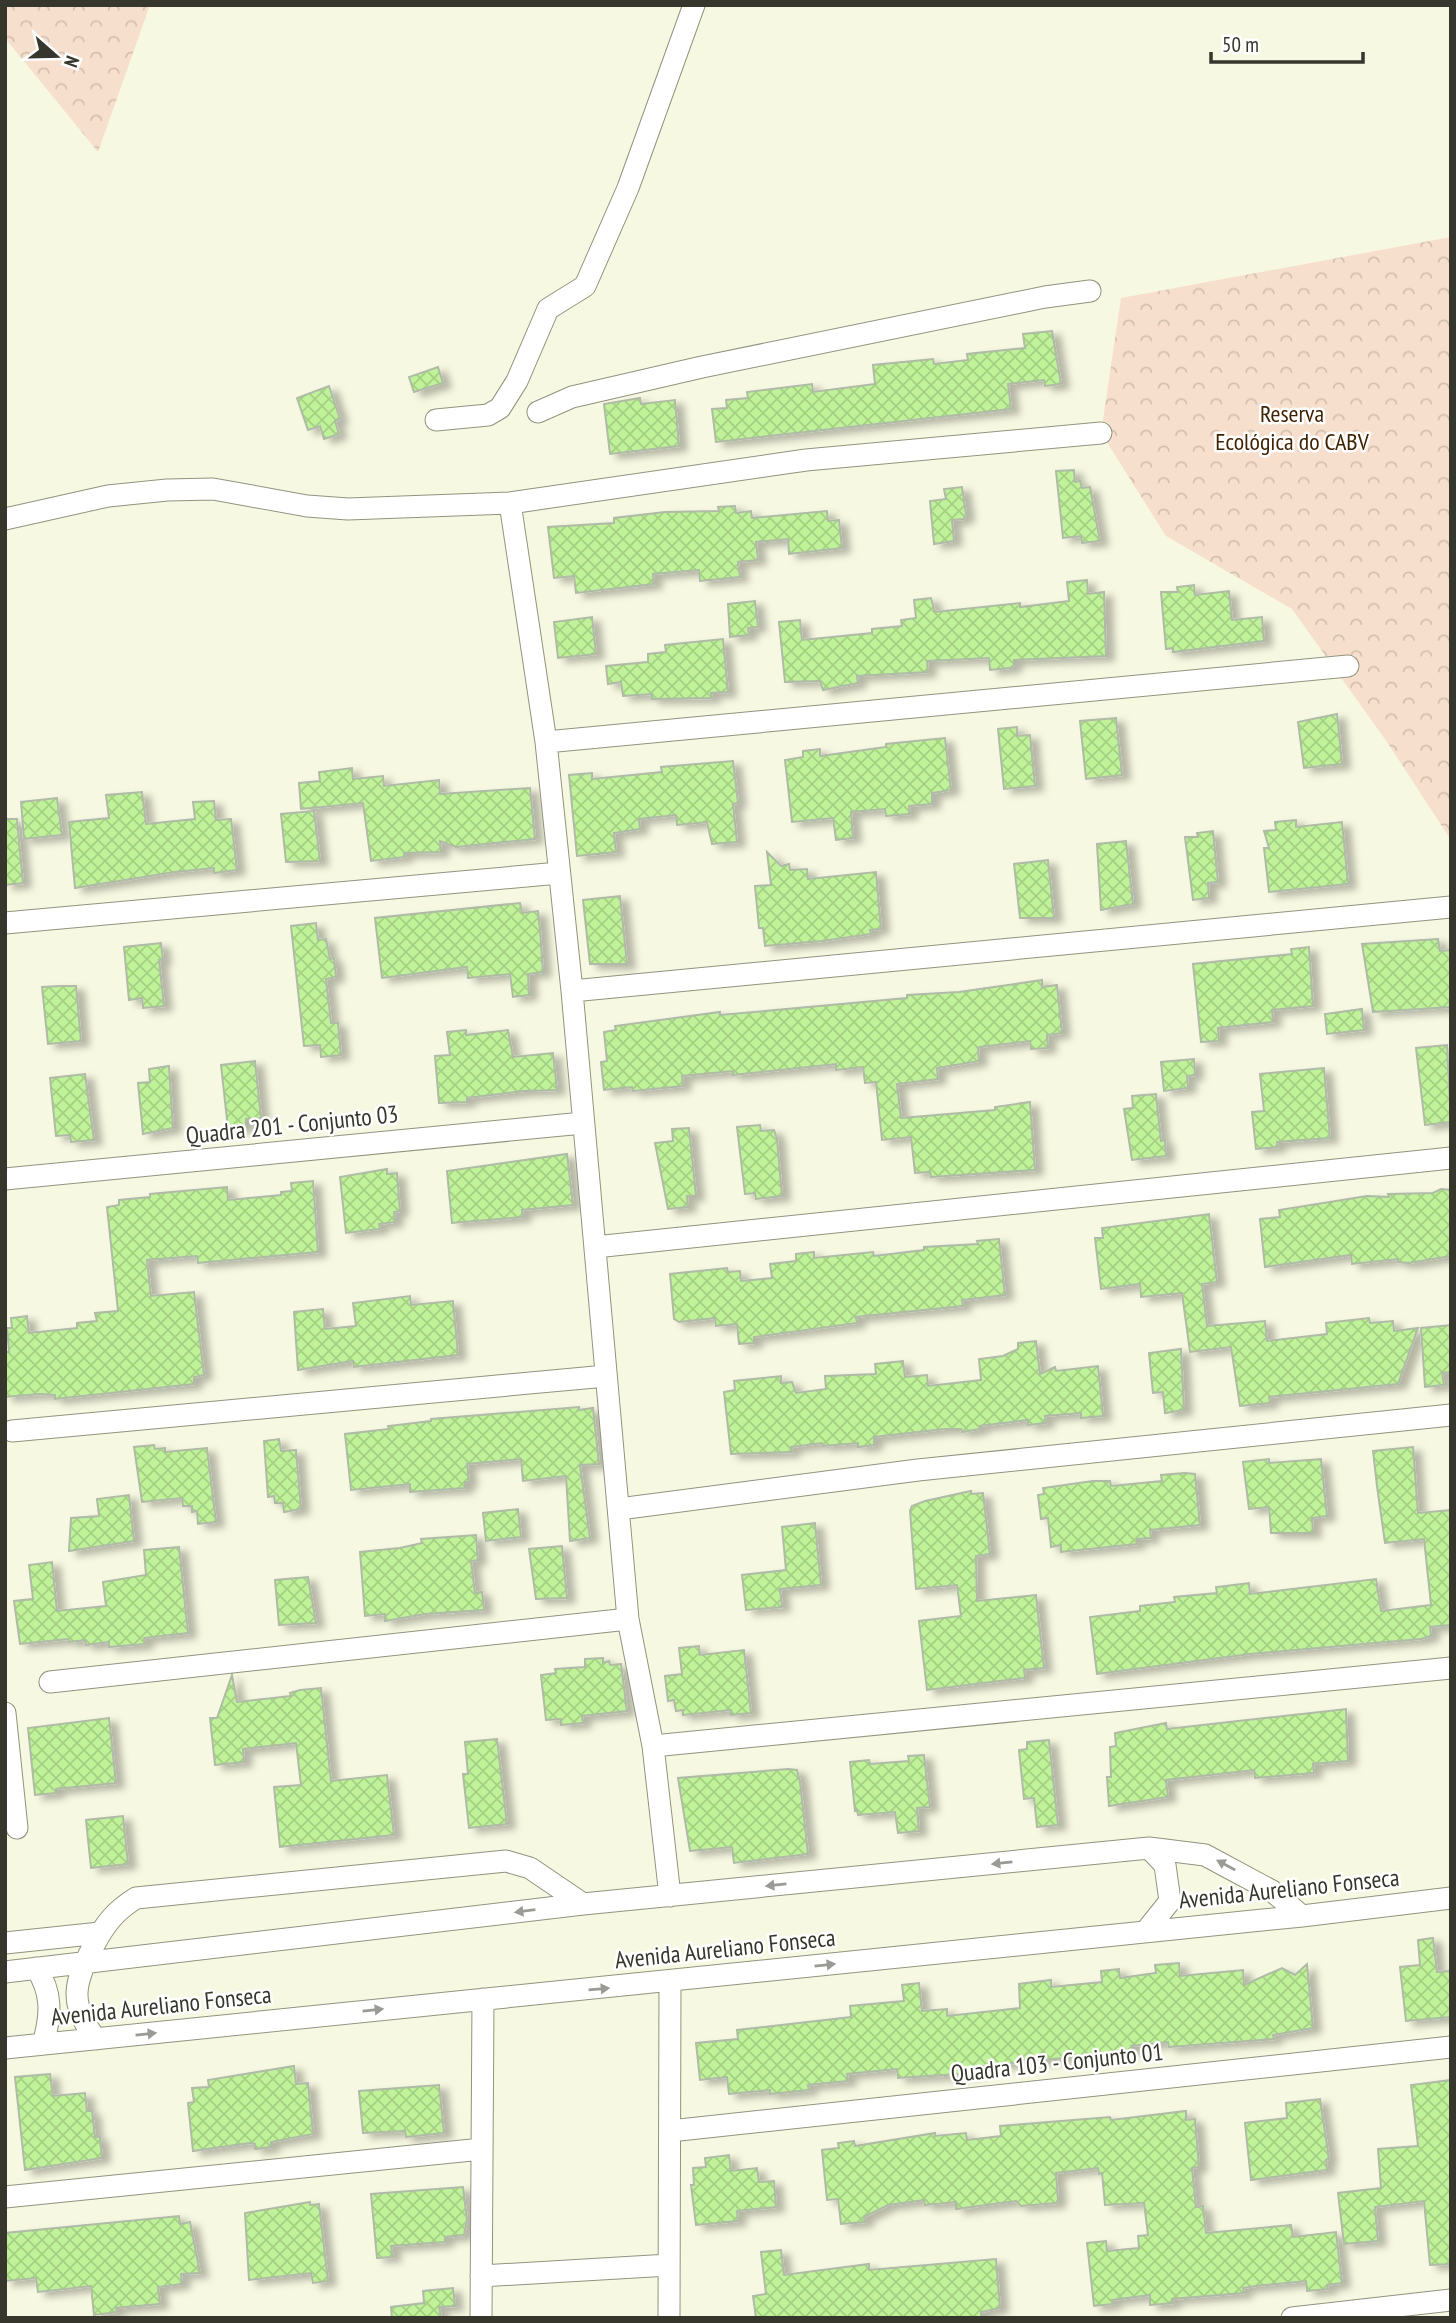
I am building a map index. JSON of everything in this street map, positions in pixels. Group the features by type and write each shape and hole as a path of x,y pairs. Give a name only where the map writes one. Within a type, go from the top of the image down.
{"street":[{"path":"436,420 488,415 500,408 513,389 548,309 585,286 628,188 694,5"},
{"path":"538,412 572,397 702,368 1045,297 1090,291"},
{"path":"5,519 108,496 178,489 213,489 307,506 348,509 510,503 806,460 1101,433"},
{"path":"510,503 546,742 572,991 628,1619 653,1746 670,1896"},
{"path":"546,742 1348,666"},
{"path":"5,923 559,873"},
{"path":"572,991 1451,907"},
{"name":"Quadra 201 - Conjunto 03","path":"5,1179 583,1123"},
{"path":"595,1247 1451,1158"},
{"path":"12,1431 606,1376"},
{"path":"619,1509 918,1470 1451,1415"},
{"path":"50,1682 628,1619"},
{"path":"653,1746 1451,1668"},
{"path":"5,1713 17,1828"},
{"path":"1146,1931 1170,1901 1165,1865 1149,1848"},
{"path":"5,1972 583,1904 1149,1848 1205,1854 1272,1891 1303,1916"},
{"path":"96,2039 81,2016 77,2001 77,1979 100,1933 117,1910 136,1898 506,1861 530,1868 583,1904"},
{"name":"Avenida Aureliano Fonseca","path":"5,2048 670,1982 1451,1898"},
{"path":"5,1943 100,1933"},
{"path":"36,1968 46,1983 50,1997 50,2014 43,2044"},
{"path":"669,2318 670,1982"},
{"path":"481,2318 483,1999"},
{"name":"Quadra 103 - Conjunto 01","path":"670,2131 1451,2047"},
{"path":"5,2197 482,2150"},
{"path":"481,2276 669,2265"},
{"path":"1292,2318 1451,2300"}],"green space":[{"path":"5,5 150,5 98,152 5,38"},
{"name":"Reserva Ecológica do CABV","path":"1451,237 1451,840 1387,742 1292,609 1166,536 1101,433 1121,298"}],"building":[{"path":"1052,331 1061,384 1045,386 1044,380 1008,384 1011,409 716,442 712,409 727,408 726,400 748,398 747,392 812,384 813,392 875,384 873,365 933,359 934,364 968,360 967,354 1025,348 1023,334"},
{"path":"438,367 443,383 414,392 409,377"},
{"path":"329,386 340,419 335,421 339,434 324,439 320,426 308,430 297,398"},
{"path":"640,398 641,404 675,400 679,446 610,454 604,404"},
{"path":"1074,470 1075,482 1080,481 1082,488 1090,487 1100,541 1082,543 1081,536 1063,538 1056,471"},
{"path":"962,487 966,514 964,519 952,520 954,541 934,544 930,501 946,499 944,489"},
{"path":"735,506 736,513 751,511 752,518 827,511 828,521 839,520 842,548 789,554 788,539 756,542 758,560 738,562 740,577 700,581 699,570 653,574 654,584 576,593 574,576 554,578 548,527 614,523 614,518 665,512 719,511 718,507"},
{"path":"1087,580 1088,594 1104,592 1106,656 1014,660 1014,665 1010,668 990,670 989,658 927,661 928,672 857,676 858,683 823,690 820,681 785,682 779,622 800,620 802,640 872,633 872,629 902,626 901,620 916,618 914,600 931,598 935,612 1020,603 1020,607 1069,601 1067,582"},
{"path":"1194,585 1195,595 1229,591 1232,620 1262,617 1264,641 1173,652 1173,648 1166,649 1161,592 1178,592 1177,587"},
{"path":"755,601 758,627 748,628 749,635 730,637 728,604"},
{"path":"592,617 596,654 558,658 554,622"},
{"path":"723,639 728,692 711,693 712,698 652,699 652,694 623,696 621,682 608,684 606,666 648,662 648,654 666,652 665,645"},
{"path":"1337,714 1342,764 1304,768 1298,722"},
{"path":"1116,718 1122,775 1086,779 1080,721"},
{"path":"1017,727 1017,736 1030,735 1035,786 1004,789 998,729"},
{"path":"945,738 951,790 932,793 932,804 909,806 910,814 886,816 885,809 851,812 853,838 836,840 833,818 792,822 785,760 803,757 803,751 820,749 820,756 886,747 886,744"},
{"path":"733,761 738,803 733,804 737,842 712,844 707,822 677,825 676,815 639,819 640,829 614,833 616,852 577,856 569,775 592,773 592,779 662,772 661,767"},
{"path":"352,768 353,779 383,776 384,786 439,780 440,794 530,788 535,839 456,847 440,841 441,852 404,853 405,857 371,861 363,803 301,809 299,783 320,781 319,772"},
{"path":"142,792 146,824 195,819 193,802 214,801 216,820 231,819 237,870 214,873 214,868 175,872 75,888 69,822 109,818 106,795"},
{"path":"57,798 62,835 24,839 21,802"},
{"path":"314,811 320,861 286,862 281,814"},
{"path":"5,819 17,819 23,883 5,885"},
{"path":"1296,820 1296,827 1342,822 1348,884 1269,892 1264,848 1269,848 1264,831 1276,830 1275,822"},
{"path":"1213,831 1218,882 1208,883 1209,898 1193,900 1185,837 1198,837 1197,833"},
{"path":"1126,841 1133,904 1101,910 1097,844"},
{"path":"767,852 781,866 789,864 790,870 807,869 808,879 876,872 881,929 870,930 871,934 765,946 763,928 759,928 755,886 771,885"},
{"path":"1048,860 1054,918 1020,918 1014,864"},
{"path":"620,896 627,964 590,964 583,900"},
{"path":"520,903 522,913 538,911 540,930 543,972 528,974 529,995 513,997 510,974 468,978 467,967 382,978 375,918"},
{"path":"316,923 318,940 326,939 330,959 334,958 336,977 326,979 331,1023 338,1023 341,1055 321,1057 320,1045 304,1046 291,926"},
{"path":"1438,939 1440,951 1451,950 1451,1007 1373,1012 1362,944"},
{"path":"161,943 163,960 159,960 164,1006 143,1008 142,998 129,1000 124,947"},
{"path":"1309,947 1313,1006 1272,1010 1273,1022 1218,1028 1219,1041 1201,1042 1193,964 1292,954 1291,949"},
{"path":"1042,980 1042,987 1057,985 1062,1033 1047,1035 1048,1048 1031,1049 1030,1041 980,1047 979,1061 937,1068 938,1079 897,1084 901,1118 995,1110 995,1107 1030,1102 1035,1170 931,1177 930,1172 915,1173 911,1137 882,1140 876,1082 865,1083 863,1067 836,1070 836,1064 733,1075 733,1071 682,1076 683,1086 633,1091 632,1087 604,1090 601,1062 607,1061 604,1032 616,1030 615,1026 720,1012 720,1015 907,998 907,995 959,992"},
{"path":"76,986 81,1041 48,1044 42,987"},
{"path":"1362,1009 1364,1030 1327,1034 1325,1014"},
{"path":"466,1030 466,1035 508,1030 513,1057 553,1053 557,1090 524,1091 467,1098 467,1102 439,1103 435,1056 450,1055 447,1032"},
{"path":"1447,1045 1451,1122 1425,1125 1416,1048"},
{"path":"1194,1059 1195,1075 1187,1076 1188,1088 1164,1091 1161,1062"},
{"path":"255,1061 261,1118 246,1119 246,1127 228,1129 221,1065"},
{"path":"169,1066 173,1128 143,1134 138,1083 150,1082 149,1069"},
{"path":"1324,1068 1330,1138 1277,1142 1278,1147 1256,1149 1252,1112 1264,1111 1260,1074"},
{"path":"85,1074 94,1140 71,1142 70,1135 56,1136 50,1078"},
{"path":"1156,1094 1161,1141 1165,1140 1166,1156 1132,1160 1124,1109 1133,1108 1132,1096"},
{"path":"760,1125 761,1131 774,1130 777,1139 782,1196 756,1199 755,1193 745,1194 737,1127"},
{"path":"689,1128 696,1196 687,1196 688,1207 668,1209 655,1143 673,1141 672,1129"},
{"path":"567,1154 573,1205 522,1210 523,1217 452,1223 447,1171"},
{"path":"387,1169 387,1174 397,1173 400,1211 394,1212 395,1222 379,1224 380,1229 346,1233 340,1177"},
{"path":"313,1181 318,1252 198,1263 197,1256 147,1260 151,1296 194,1292 204,1375 194,1377 194,1384 55,1399 55,1395 40,1394 5,1397 5,1352 9,1352 7,1328 12,1328 11,1318 27,1316 29,1333 77,1328 77,1323 97,1321 95,1313 118,1311 107,1207 119,1205 119,1200 150,1197 150,1194 227,1187 228,1200 281,1195 281,1192 292,1191 291,1183"},
{"path":"1441,1189 1451,1190 1451,1256 1409,1263 1398,1262 1398,1259 1352,1264 1351,1255 1265,1267 1260,1219 1280,1217 1279,1210 1367,1196 1433,1193"},
{"path":"1209,1214 1217,1282 1202,1284 1207,1326 1265,1321 1267,1341 1327,1334 1326,1323 1369,1318 1370,1323 1393,1321 1394,1331 1418,1328 1398,1384 1269,1397 1270,1403 1240,1406 1231,1347 1190,1352 1182,1293 1141,1297 1140,1284 1101,1289 1095,1238 1103,1238 1102,1228"},
{"path":"999,1239 1005,1295 962,1300 963,1306 856,1317 857,1323 754,1337 754,1343 739,1344 737,1324 716,1326 715,1318 679,1322 674,1319 670,1274 727,1268 728,1272 740,1271 741,1281 772,1278 770,1264 796,1261 796,1254 814,1252 814,1258 873,1252 874,1256 924,1250 924,1247 978,1244 977,1241"},
{"path":"410,1296 411,1305 453,1301 458,1355 354,1367 353,1361 298,1370 294,1312 323,1309 325,1329 356,1326 353,1303"},
{"path":"1451,1325 1451,1372 1442,1373 1444,1385 1425,1387 1421,1328"},
{"path":"1036,1341 1040,1374 1055,1367 1056,1371 1098,1366 1103,1416 1081,1418 1081,1413 1045,1416 1046,1423 1028,1425 1028,1420 980,1426 980,1429 962,1432 961,1429 945,1429 874,1437 874,1445 858,1447 858,1443 823,1446 822,1443 791,1447 792,1452 731,1454 724,1392 735,1390 734,1381 781,1376 781,1383 792,1382 796,1393 826,1389 825,1376 876,1374 875,1364 903,1361 905,1377 927,1375 928,1386 981,1380 979,1359 1003,1356 1018,1349 1018,1343"},
{"path":"1181,1349 1184,1410 1165,1413 1163,1392 1153,1393 1149,1353"},
{"path":"579,1407 579,1410 593,1408 599,1464 580,1465 590,1538 570,1541 566,1476 523,1481 521,1459 467,1464 469,1482 465,1482 465,1488 410,1492 410,1484 351,1490 345,1434 389,1429 388,1426 431,1419"},
{"path":"279,1439 281,1451 296,1450 301,1509 284,1512 283,1503 275,1503 274,1496 268,1497 264,1441"},
{"path":"154,1445 155,1449 165,1448 165,1452 207,1448 216,1522 198,1524 197,1511 192,1512 192,1506 183,1506 182,1498 142,1502 134,1447"},
{"path":"1413,1447 1418,1513 1451,1510 1451,1625 1430,1627 1431,1636 1421,1639 1250,1654 1097,1674 1090,1617 1140,1611 1140,1606 1175,1602 1174,1597 1217,1593 1216,1587 1249,1583 1250,1594 1376,1579 1381,1611 1431,1605 1424,1539 1385,1543 1373,1451"},
{"path":"1269,1459 1269,1463 1321,1459 1327,1516 1312,1518 1313,1533 1271,1533 1269,1507 1249,1509 1243,1462"},
{"path":"1195,1474 1200,1525 1150,1530 1151,1538 1137,1539 1137,1544 1061,1552 1061,1545 1051,1547 1048,1518 1041,1519 1038,1495 1044,1494 1043,1488 1093,1481 1110,1481 1111,1486 1162,1481 1161,1475"},
{"path":"971,1491 972,1494 983,1493 990,1554 976,1556 977,1601 1036,1595 1044,1668 1024,1670 1025,1678 927,1690 919,1621 961,1616 957,1585 916,1589 910,1511 912,1506 925,1501"},
{"path":"129,1495 134,1541 69,1551 71,1518 99,1516 97,1499"},
{"path":"518,1509 521,1537 486,1541 483,1513"},
{"path":"815,1523 821,1585 780,1589 782,1607 746,1610 742,1575 786,1570 782,1527"},
{"path":"476,1535 478,1560 471,1561 475,1593 482,1592 484,1610 425,1614 385,1621 385,1614 365,1616 360,1552 400,1548 422,1543 421,1539"},
{"path":"562,1546 567,1598 536,1599 529,1549"},
{"path":"179,1547 188,1633 144,1638 145,1644 109,1647 109,1642 86,1645 85,1640 69,1642 68,1639 20,1644 14,1601 33,1599 29,1565 52,1562 57,1611 106,1606 103,1582 146,1575 144,1550"},
{"path":"308,1577 316,1623 279,1625 275,1580"},
{"path":"699,1646 700,1655 744,1650 751,1713 731,1715 731,1710 683,1715 683,1710 676,1711 674,1700 668,1701 665,1676 682,1674 679,1648"},
{"path":"603,1658 603,1663 609,1661 610,1665 621,1664 627,1711 582,1716 583,1723 561,1725 561,1719 546,1720 541,1675 556,1673 555,1669 585,1667 585,1659"},
{"path":"232,1675 237,1702 291,1696 290,1693 300,1690 321,1688 331,1781 387,1775 394,1835 280,1847 274,1787 301,1785 296,1743 243,1749 244,1762 215,1765 210,1718 217,1718"},
{"path":"1346,1709 1348,1761 1313,1764 1314,1773 1255,1778 1254,1770 1166,1780 1168,1797 1109,1806 1107,1777 1111,1777 1110,1747 1116,1746 1115,1733 1166,1723 1167,1729"},
{"path":"109,1718 116,1783 56,1789 56,1793 35,1795 28,1728"},
{"path":"497,1739 507,1824 469,1828 463,1774 468,1774 465,1742"},
{"path":"1049,1740 1058,1825 1037,1827 1034,1798 1024,1799 1019,1750 1027,1749 1027,1742"},
{"path":"924,1755 930,1807 917,1808 919,1831 898,1833 895,1812 858,1815 857,1810 855,1811 850,1762 869,1760 870,1764 909,1761 908,1756"},
{"path":"797,1770 800,1782 808,1854 734,1863 732,1847 690,1851 678,1778"},
{"path":"123,1816 128,1864 91,1868 86,1820"},
{"path":"1433,1938 1437,1972 1451,1971 1451,2017 1406,2021 1400,1967 1420,1965 1418,1940"},
{"path":"1179,1963 1180,1976 1243,1970 1244,1985 1282,1968 1295,1975 1307,1964 1313,2028 1273,2035 1274,2039 1169,2047 1168,2042 1131,2046 1131,2051 976,2067 977,2073 898,2078 897,2069 847,2074 848,2081 808,2085 809,2090 770,2094 770,2090 729,2094 727,2077 700,2080 696,2043 738,2039 737,2030 851,2017 850,2006 904,2001 902,1985 919,1983 922,2011 947,2009 947,2016 1020,2008 1019,1984 1051,1980 1051,1987 1102,1982 1101,1971 1119,1969 1120,1978 1156,1973 1155,1965"},
{"path":"294,2066 296,2084 308,2083 313,2134 271,2142 271,2147 255,2149 255,2144 250,2143 193,2151 188,2103 194,2102 192,2088 209,2087 208,2080"},
{"path":"50,2074 53,2096 85,2093 87,2111 92,2111 95,2137 100,2137 102,2158 25,2170 15,2077"},
{"path":"1451,2080 1451,2264 1430,2265 1424,2201 1375,2207 1378,2241 1344,2244 1338,2193 1381,2188 1378,2149 1418,2146 1411,2085"},
{"path":"439,2085 444,2133 406,2137 405,2131 363,2133 359,2091"},
{"path":"1320,2099 1329,2159 1326,2160 1327,2170 1251,2180 1245,2123 1287,2118 1286,2103"},
{"path":"1186,2111 1186,2120 1195,2119 1199,2167 1192,2168 1196,2207 1203,2206 1206,2233 1291,2225 1293,2237 1336,2232 1342,2283 1327,2285 1328,2289 1307,2291 1306,2281 1256,2286 1243,2288 1244,2293 1172,2299 1173,2303 1150,2305 1150,2295 1112,2300 1113,2304 1094,2306 1087,2243 1106,2241 1107,2251 1139,2248 1138,2236 1148,2235 1144,2203 1105,2205 1102,2173 1099,2174 1098,2168 1056,2173 1056,2203 1021,2206 1016,2201 956,2209 956,2202 925,2205 924,2200 888,2205 864,2217 865,2222 841,2224 838,2199 827,2200 822,2150 839,2148 838,2143 854,2141 855,2146 935,2133 935,2136 966,2133 967,2140 1001,2136 1000,2126 1110,2117 1111,2120"},
{"path":"729,2155 731,2171 757,2168 759,2182 774,2181 776,2207 737,2211 738,2221 696,2225 691,2185 694,2185 693,2168 706,2167 705,2158"},
{"path":"463,2187 467,2220 464,2235 445,2237 445,2242 391,2246 393,2257 377,2258 371,2194"},
{"path":"310,2202 310,2205 319,2204 328,2281 313,2283 311,2273 249,2280 245,2213"},
{"path":"179,2216 180,2224 190,2222 200,2273 181,2274 182,2284 158,2287 160,2304 116,2308 117,2312 94,2315 91,2286 38,2292 36,2278 5,2281 5,2233"},
{"path":"781,2250 784,2275 869,2264 869,2270 996,2259 1000,2308 981,2312 981,2318 756,2318 753,2296 766,2294 761,2252"},
{"path":"453,2288 455,2306 439,2307 441,2318 392,2318 391,2307 424,2303 423,2291"}]}
